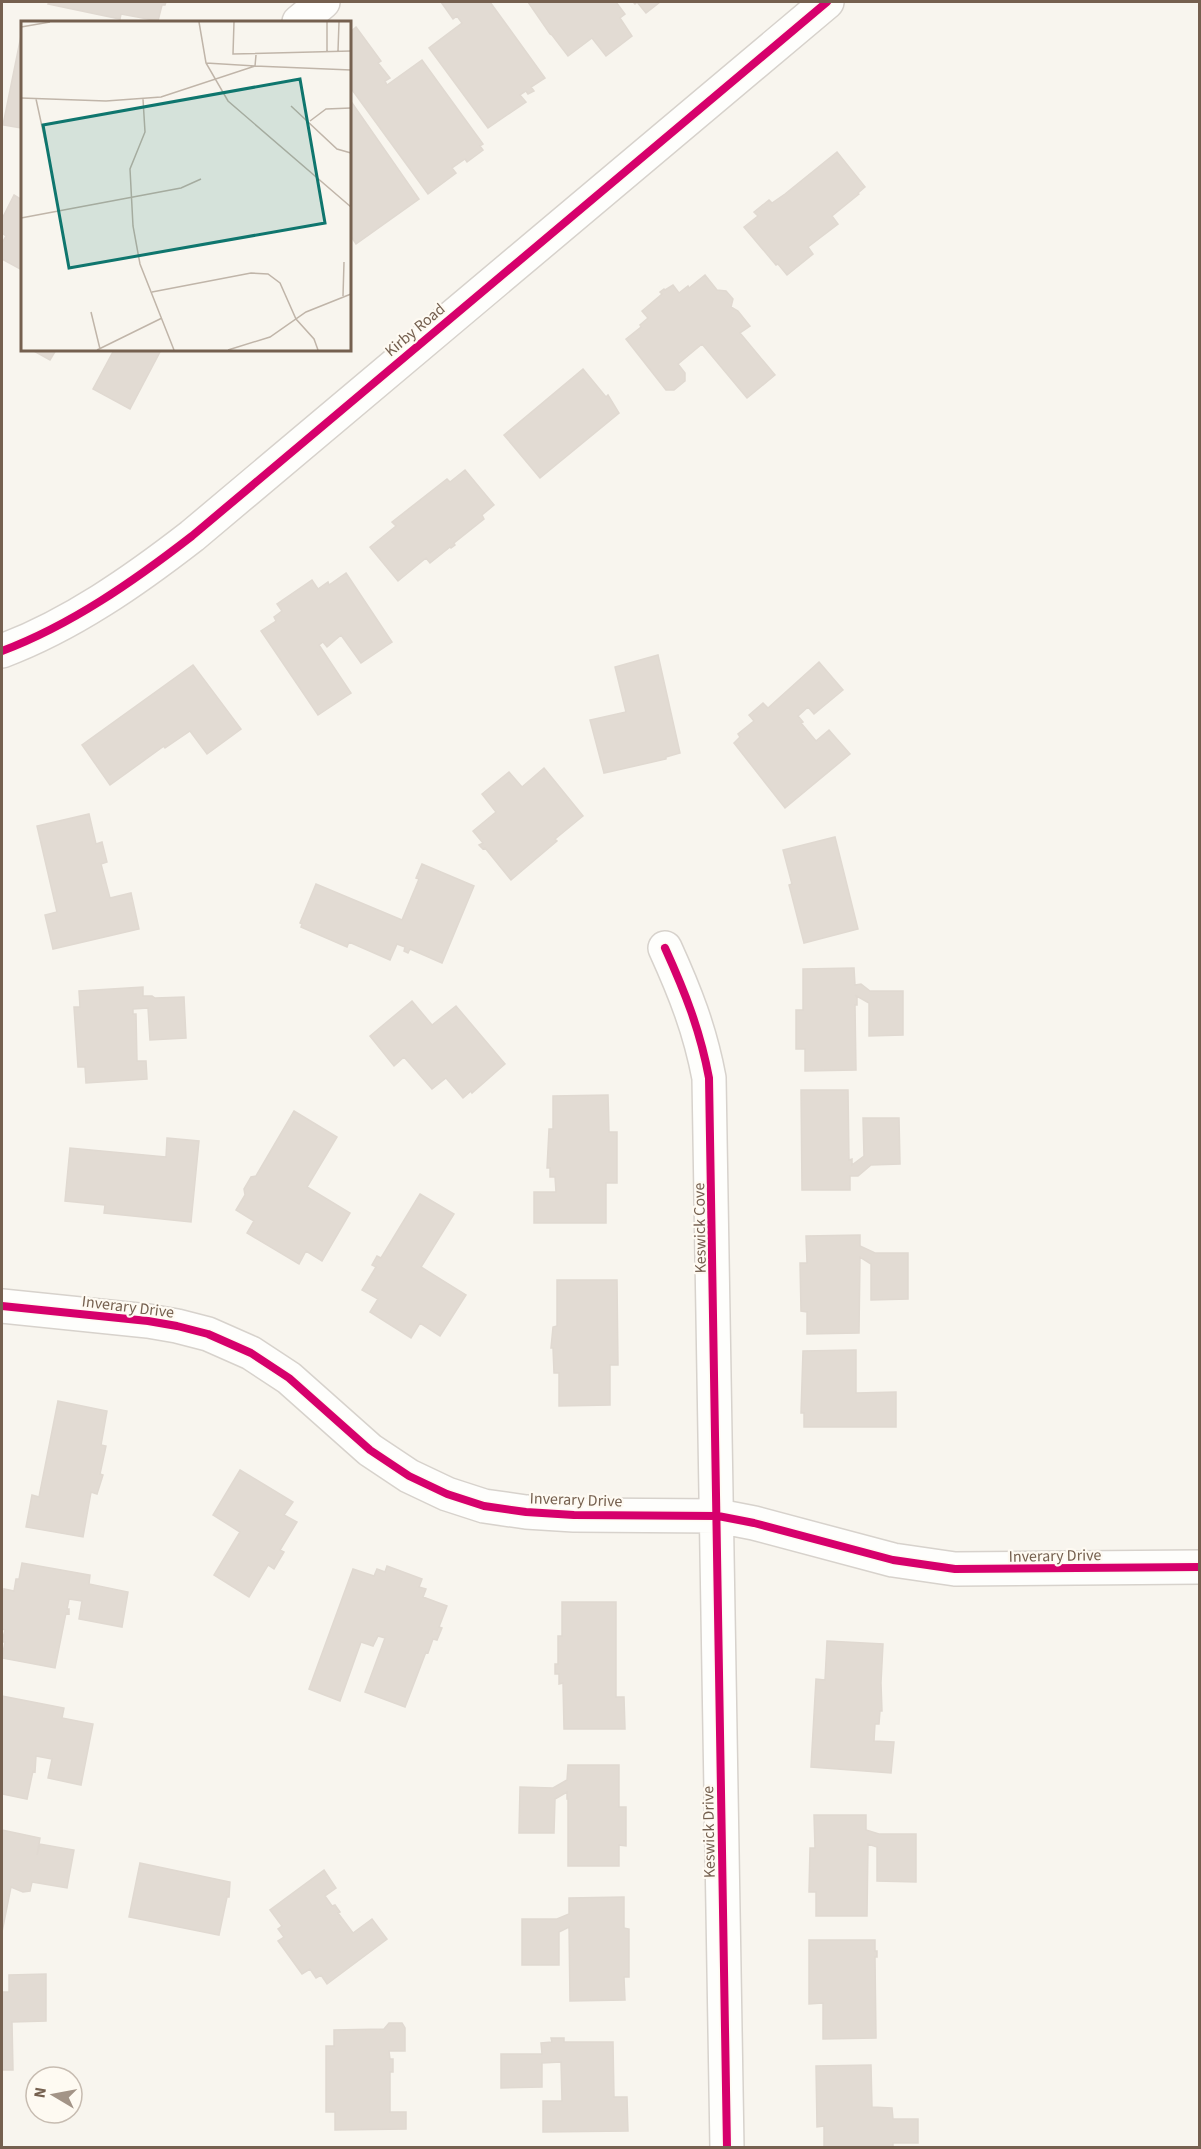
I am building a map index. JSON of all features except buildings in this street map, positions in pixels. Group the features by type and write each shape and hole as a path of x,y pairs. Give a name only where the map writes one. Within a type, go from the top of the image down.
{"street":[{"path":"300,21 323,2"},
{"name":"Kirby Road","path":"2,651 20,645 76,615 138,577 192,536 827,2"},
{"name":"Keswick Cove","path":"665,948 685,993 698,1031 709,1078 718,1516"},
{"name":"Inverary Drive","path":"2,1306 148,1321 208,1334 251,1353 289,1378 370,1450 408,1476 447,1494 484,1506 574,1515 718,1516 754,1523 893,1560 935,1567 991,1570 1200,1567"},
{"name":"Keswick Drive","path":"718,1516 727,2148"}],"cycle path":[{"path":"2,651 53,628 101,601 192,536 827,2"},
{"path":"665,948 691,1012 709,1078 727,2148"},
{"path":"2,1306 148,1321 208,1334 251,1353 289,1378 370,1450 409,1476 447,1494 484,1506 574,1515 718,1516 754,1523 893,1560 955,1569 1200,1567"}]}
